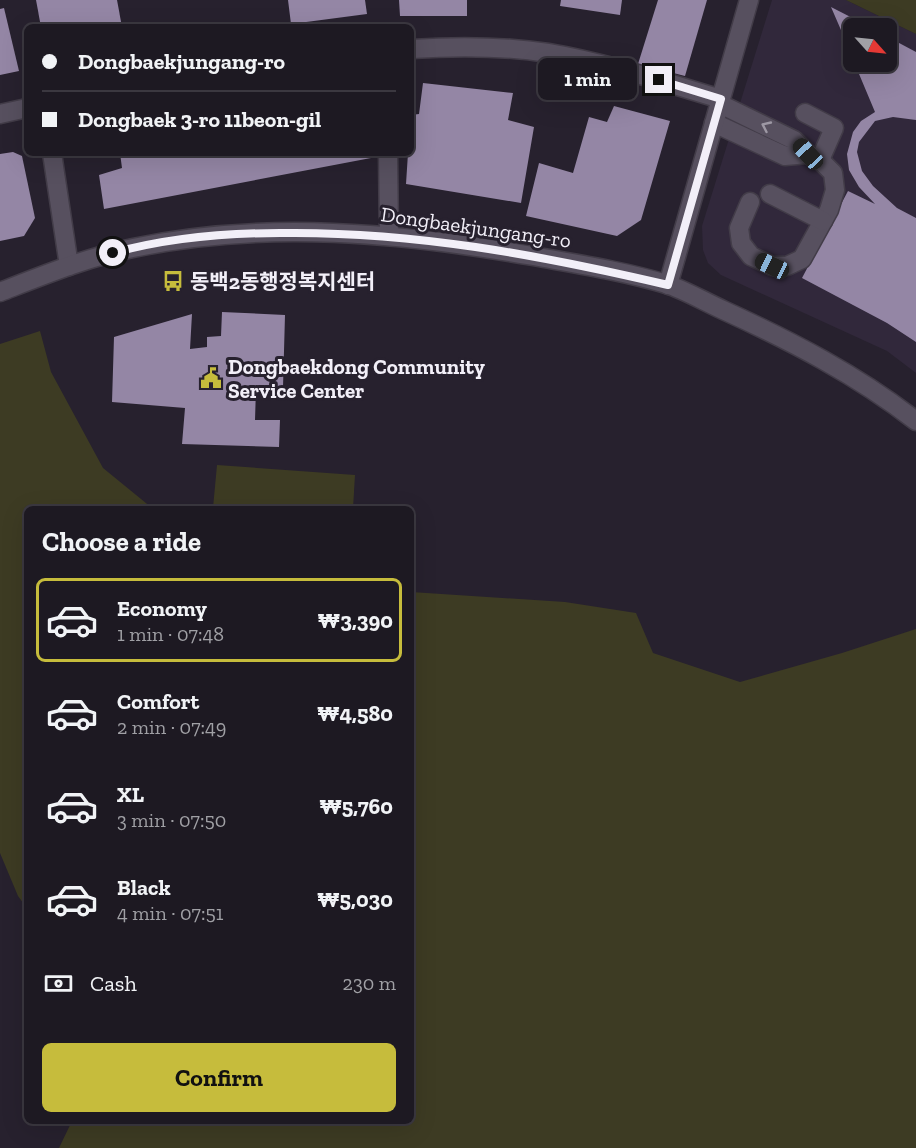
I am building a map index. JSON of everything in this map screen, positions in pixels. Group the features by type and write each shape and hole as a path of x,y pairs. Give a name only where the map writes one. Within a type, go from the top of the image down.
{"street":[{"path":"668,285 749,0"},
{"path":"414,49 479,47 548,53 602,65 720,101 794,140 833,173 835,190 823,221 802,259 787,266 772,266 751,256 741,243 739,228 750,202"},
{"path":"0,114 24,109"},
{"path":"805,113 834,128 814,157"},
{"path":"714,123 785,156 814,157"},
{"path":"52,156 69,266"},
{"path":"388,156 389,236"},
{"path":"770,194 823,221"},
{"name":"Dongbaekjungang-ro","path":"0,292 69,266 132,248 188,238 247,233 299,232 389,236 487,248 588,266 668,285 751,322 824,360 871,389 916,421"}],"shaded area":[{"path":"772,0 846,0 883,18 843,18 843,72 897,72 897,25 916,34 916,373 887,351 721,275 708,263 703,250 702,226"},
{"path":"846,0 916,0 916,34 897,25 897,18 883,18"},
{"path":"40,331 51,372 103,468 150,506 24,506 24,904 18,896 0,853 0,344"},
{"path":"217,465 355,475 353,506 213,506"},
{"path":"414,592 565,602 636,613 653,653 740,682 916,629 916,1148 59,1148 71,1124 414,1124"}],"building":[{"path":"36,0 117,0 121,24 40,24"},
{"path":"288,0 365,0 367,14 291,24"},
{"path":"399,0 467,0 467,16 400,16"},
{"path":"561,0 622,0 620,15 560,6"},
{"path":"658,0 707,0 685,76 638,64"},
{"path":"831,7 852,18 843,18 843,35"},
{"path":"4,8 19,71 0,75 0,9"},
{"path":"897,42 916,52 916,120 893,117 875,121 859,142 857,152 862,171 873,186 897,208 916,218 916,342 887,323 802,278 848,191 875,204 859,187 849,170 847,154 853,132 861,121 875,112 858,72 897,72"},
{"path":"423,83 513,93 508,120 534,127 521,203 406,184 408,156 414,156 414,115 419,114"},
{"path":"614,106 670,121 641,220 617,236 526,216 539,163 573,173 589,117 607,122"},
{"path":"13,152 22,156 35,218 24,236 0,241 0,154"},
{"path":"120,156 371,156 371,158 104,209 99,175 122,168"},
{"path":"222,312 285,315 283,387 256,388 255,420 280,420 279,447 182,444 185,408 112,402 114,337 192,314 190,349 207,347 207,337 221,336"}],"place":[{"name":"동백2동행정복지센터","path":"173,281"},
{"name":"Dongbaekdong Community Service Center","path":"211,378"}],"route":[{"path":"113,253 188,238 247,233 355,234 429,240 487,248 588,266 668,285 721,99 659,80"}]}
